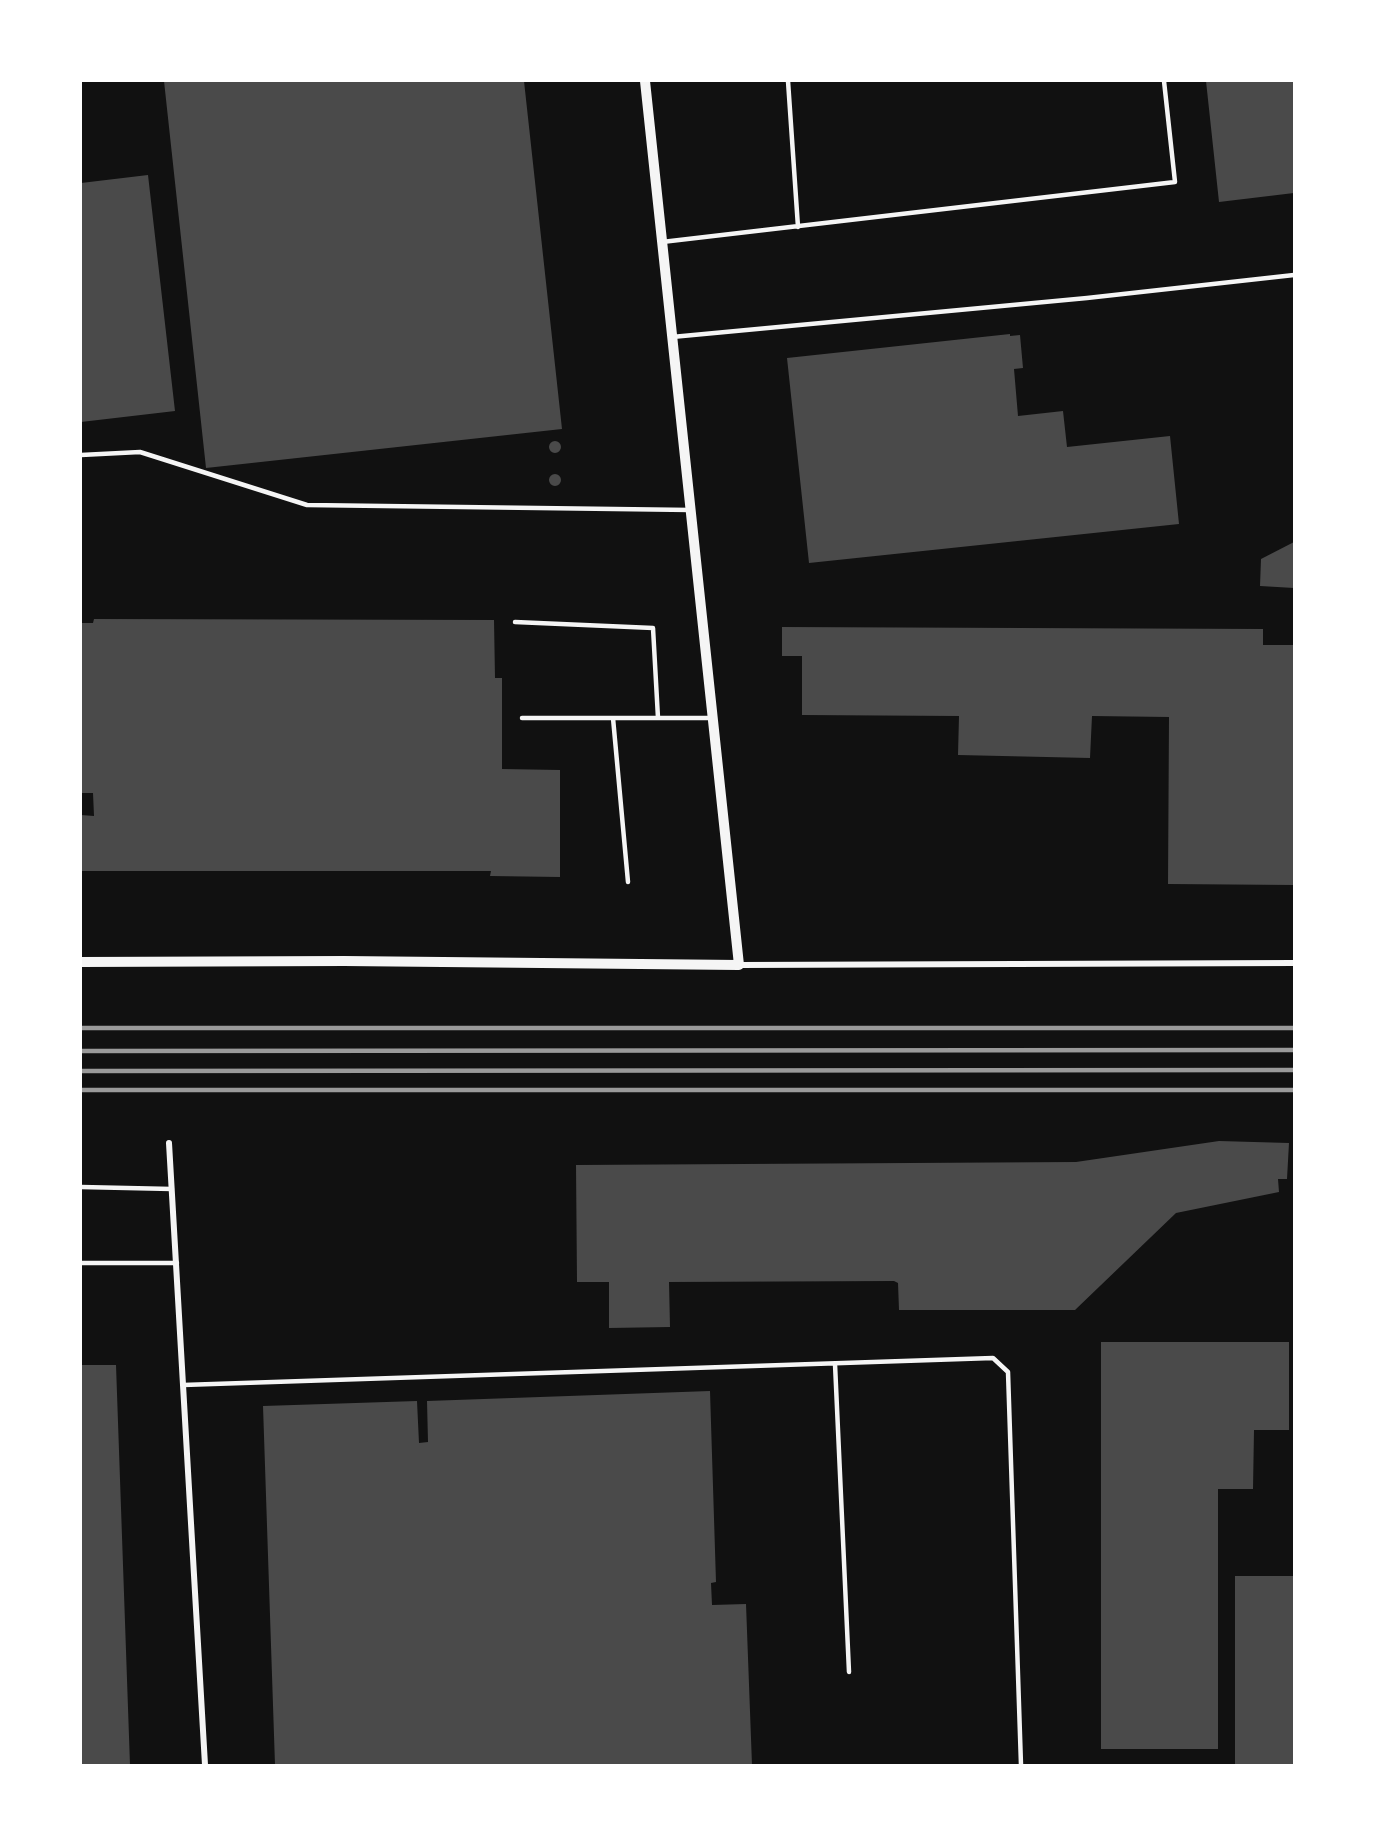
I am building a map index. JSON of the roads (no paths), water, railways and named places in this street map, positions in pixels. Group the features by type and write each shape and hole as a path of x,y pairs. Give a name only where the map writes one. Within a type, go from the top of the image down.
{"street":[{"path":"645,81 739,965"},
{"path":"81,962 344,961 739,965 1294,963"},
{"path":"170,1143 206,1765"}],"lane":[{"path":"788,81 798,227"},
{"path":"662,242 1175,182 1164,81"},
{"path":"672,337 1087,298 1294,275"},
{"path":"81,454 140,452 307,505 691,510"},
{"path":"515,622 653,628 658,718"},
{"path":"522,718 713,718"},
{"path":"613,718 628,882"},
{"path":"81,1186 172,1189"},
{"path":"81,1263 177,1263"},
{"path":"183,1385 993,1358 1008,1372 1021,1765"},
{"path":"835,1364 849,1672"}],"railway":[{"path":"81,1028 1294,1028"},
{"path":"81,1051 1294,1050"},
{"path":"81,1071 1294,1070"},
{"path":"81,1090 1294,1090"}]}
